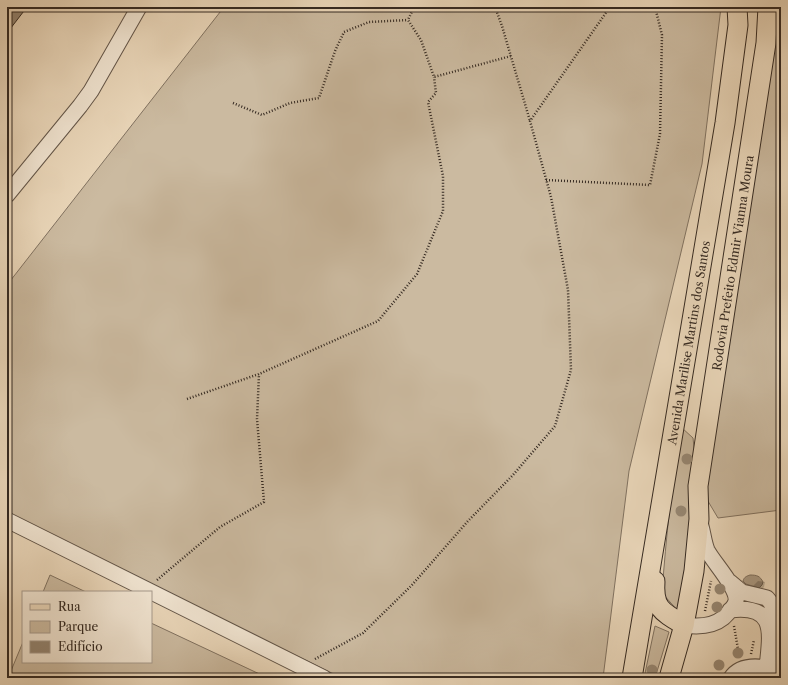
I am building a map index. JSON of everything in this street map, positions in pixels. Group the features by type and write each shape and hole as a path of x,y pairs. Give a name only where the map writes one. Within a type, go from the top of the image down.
{"main road":[{"name":"Avenida Marilise Martins dos Santos","path":"632,678 726,123 738,25 737,7"},
{"name":"Rodovia Prefeito Edmir Vianna Moura","path":"700,519 698,486 766,42 768,7"},
{"path":"669,678 684,625 694,571 700,519"},
{"path":"657,535 654,594 656,602 660,609 671,618 684,625"}],"street":[{"path":"7,195 91,91 138,7"},
{"path":"700,519 707,549 730,582 735,593 736,601 731,616"},
{"path":"7,520 150,591"},
{"path":"730,582 742,592 767,598 771,603 780,633 776,670"},
{"path":"152,592 324,678"},
{"path":"684,625 702,626 717,622 744,609 755,611 763,616 768,624 776,670"},
{"path":"740,671 776,670"}],"path":[{"path":"408,20 414,7"},
{"path":"301,667 363,633 412,585 468,521 513,475 555,426 571,370 568,290 546,180 511,56 495,7"},
{"path":"530,121 610,7"},
{"path":"546,180 650,185 660,134 662,35 655,7"},
{"path":"187,399 259,374 378,322 416,274 443,211 443,176 428,102 436,93 434,77 421,40 408,20"},
{"path":"233,103 262,115 290,103 319,98 335,51 344,32 369,22 408,20"},
{"path":"434,77 511,56"},
{"path":"146,589 220,527 264,502 258,419 259,374"},
{"path":"731,616 734,625 740,671"},
{"path":"740,671 754,638"}],"green space":[{"path":"224,7 721,7 702,164 629,471 603,678 342,678 7,514 7,285"},
{"path":"776,7 781,7 781,510 718,518 699,486"},
{"path":"681,427 693,438 695,457 694,529 679,612 662,593 665,551"},
{"path":"50,575 84,591 43,591"},
{"path":"152,623 268,678 8,678 22,644 22,663 152,663"},
{"path":"655,626 669,632 655,678 644,678"}],"shaded area":[{"path":"750,575 755,575 761,578 763,582 759,588 746,584 743,581"}],"building":[{"path":"7,7 27,7 7,33"}]}
